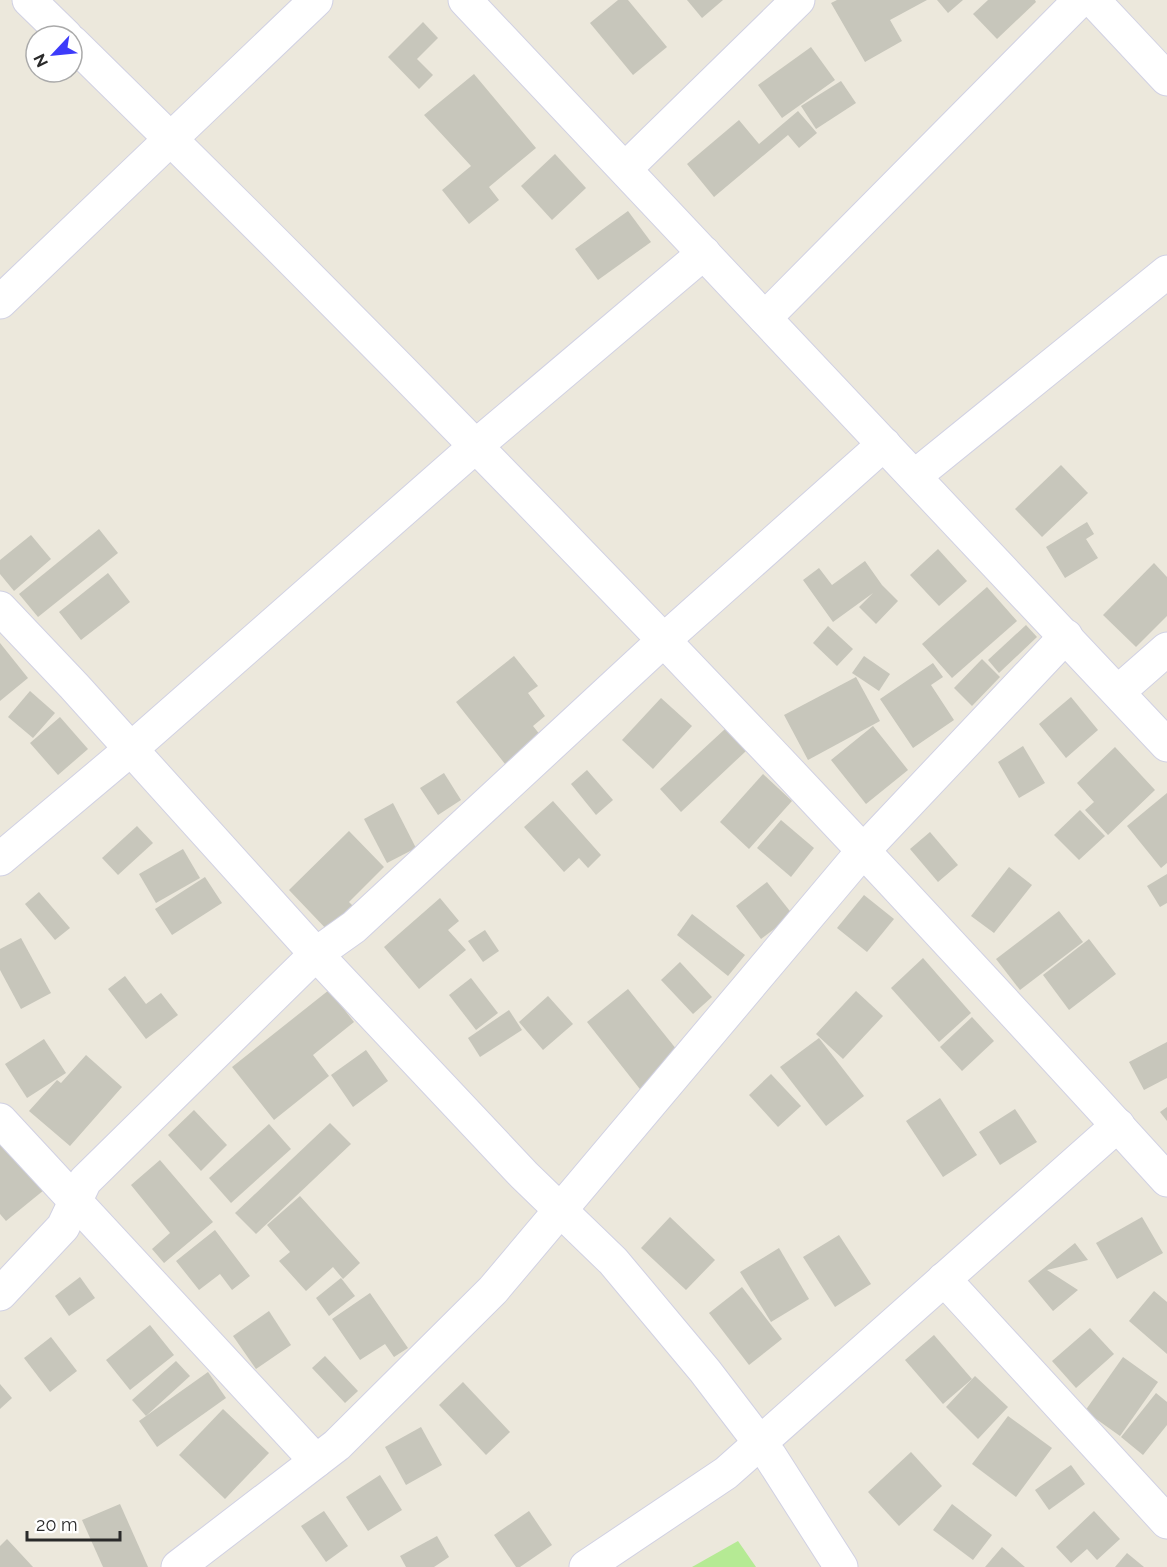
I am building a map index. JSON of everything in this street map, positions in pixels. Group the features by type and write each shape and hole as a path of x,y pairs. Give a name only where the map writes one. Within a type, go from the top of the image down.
{"street":[{"path":"29,0 54,24"},
{"path":"0,302 316,0"},
{"path":"465,0 1167,745"},
{"path":"624,169 798,0"},
{"path":"765,318 1080,0"},
{"path":"1093,0 1167,79"},
{"path":"84,54 477,445 664,640 1167,1180"},
{"path":"0,859 131,749 477,445 704,253"},
{"path":"915,476 1167,272"},
{"path":"0,1294 63,1227 85,1181 316,954 354,927 664,640 884,444"},
{"path":"0,608 316,954 524,1175 613,1261 705,1371 760,1443 841,1567"},
{"path":"178,1567 337,1444 493,1290 862,852 1066,636"},
{"path":"1118,692 1167,650"},
{"path":"0,1120 315,1461"},
{"path":"586,1567 726,1473 1118,1125"},
{"path":"944,1279 1167,1522"}],"green space":[{"path":"738,1541 756,1567 692,1567"}],"building":[{"path":"618,0 628,0 667,47 633,75 590,23"},
{"path":"687,0 723,0 702,18"},
{"path":"837,0 927,0 890,20 902,41 865,62 831,3"},
{"path":"937,0 963,0 948,13"},
{"path":"988,0 1035,0 1036,2 997,39 973,14"},
{"path":"423,22 438,38 417,59 433,75 419,89 388,57"},
{"path":"811,47 835,80 782,118 758,85"},
{"path":"474,74 536,148 489,187 499,200 469,224 442,190 471,166 424,115"},
{"path":"841,81 856,103 816,129 801,106"},
{"path":"798,111 817,133 799,148 788,135 714,197 687,164 739,120 759,144"},
{"path":"555,154 586,188 552,220 521,186"},
{"path":"628,211 651,242 598,280 575,249"},
{"path":"1061,465 1088,493 1042,537 1015,509"},
{"path":"1087,522 1094,534 1086,539 1098,558 1065,578 1046,547"},
{"path":"99,529 118,553 38,617 19,594"},
{"path":"31,535 51,559 14,591 0,574 0,560"},
{"path":"938,549 967,581 939,606 910,575"},
{"path":"865,561 882,585 898,601 876,624 859,607 873,593 833,622 803,580 819,568 832,585"},
{"path":"1154,563 1167,577 1167,616 1136,647 1103,615"},
{"path":"108,573 130,602 81,640 59,612"},
{"path":"987,587 1017,621 952,678 922,644"},
{"path":"1026,625 1037,637 999,673 988,660"},
{"path":"828,626 853,649 837,666 813,643"},
{"path":"0,643 28,678 0,701"},
{"path":"514,656 538,686 528,693 545,716 533,726 545,741 509,769 456,702"},
{"path":"864,656 890,674 879,691 852,673"},
{"path":"982,659 1000,677 972,706 954,688"},
{"path":"933,663 943,677 931,685 954,720 913,748 880,699"},
{"path":"856,677 880,721 808,760 784,715"},
{"path":"30,691 55,713 33,738 8,717"},
{"path":"1071,697 1098,730 1066,758 1039,724"},
{"path":"661,698 692,726 653,769 622,740"},
{"path":"60,717 88,749 58,775 30,743"},
{"path":"873,726 908,770 866,804 831,760"},
{"path":"725,729 746,751 681,812 660,789"},
{"path":"1023,746 1045,783 1019,798 998,762"},
{"path":"1115,747 1155,790 1108,835 1085,810 1094,802 1077,783"},
{"path":"587,770 613,800 596,815 571,784"},
{"path":"444,773 461,800 438,815 420,788"},
{"path":"763,774 792,801 749,849 720,822"},
{"path":"1167,793 1167,863 1161,868 1127,826"},
{"path":"553,801 601,855 588,868 579,858 564,872 524,827"},
{"path":"393,803 416,848 387,863 364,819"},
{"path":"1080,810 1105,836 1079,860 1054,835"},
{"path":"781,820 814,848 791,877 757,848"},
{"path":"137,826 153,843 118,875 102,858"},
{"path":"349,831 384,867 349,902 357,910 332,935 289,890"},
{"path":"930,832 958,865 938,882 910,849"},
{"path":"183,849 200,878 156,903 139,874"},
{"path":"1009,867 1032,885 994,933 971,916"},
{"path":"1167,874 1167,903 1160,907 1147,886"},
{"path":"205,877 222,903 172,935 155,909"},
{"path":"767,882 793,915 761,939 736,906"},
{"path":"39,892 70,928 55,940 25,904"},
{"path":"864,895 894,919 867,952 837,928"},
{"path":"440,898 459,921 448,930 466,950 419,989 384,947"},
{"path":"1059,911 1083,942 1020,990 996,959"},
{"path":"692,914 745,955 728,976 677,935"},
{"path":"485,930 499,951 483,962 468,941"},
{"path":"21,938 51,993 21,1009 0,970 0,949"},
{"path":"1089,939 1116,974 1069,1010 1043,975"},
{"path":"923,958 971,1013 939,1042 891,988"},
{"path":"680,962 712,997 693,1014 661,980"},
{"path":"125,976 146,1004 161,993 178,1015 146,1039 108,989"},
{"path":"471,978 498,1013 476,1030 449,995"},
{"path":"628,989 685,1060 643,1093 587,1022"},
{"path":"329,990 354,1022 313,1055 329,1076 274,1120 232,1067"},
{"path":"856,991 883,1016 843,1059 816,1034"},
{"path":"548,996 573,1024 543,1050 519,1022"},
{"path":"509,1010 522,1030 480,1057 468,1038"},
{"path":"972,1017 994,1041 962,1071 940,1047"},
{"path":"819,1038 864,1096 826,1126 780,1067"},
{"path":"44,1039 66,1073 27,1098 5,1064"},
{"path":"1167,1042 1167,1078 1144,1090 1129,1062"},
{"path":"366,1050 388,1081 353,1107 331,1075"},
{"path":"86,1055 122,1087 70,1146 29,1111 57,1080 61,1083"},
{"path":"771,1074 801,1106 778,1127 749,1095"},
{"path":"940,1098 977,1155 943,1177 906,1121"},
{"path":"1167,1107 1167,1121 1160,1112"},
{"path":"1015,1109 1037,1142 1000,1165 979,1132"},
{"path":"194,1110 227,1145 201,1171 168,1135"},
{"path":"330,1123 351,1144 256,1234 235,1213"},
{"path":"269,1124 291,1149 231,1203 209,1178"},
{"path":"0,1137 44,1190 6,1221 0,1214"},
{"path":"160,1160 213,1222 164,1263 152,1249 170,1233 131,1185"},
{"path":"300,1196 360,1263 343,1279 333,1267 306,1291 279,1261 290,1252 267,1225"},
{"path":"670,1217 715,1260 686,1290 641,1248"},
{"path":"1142,1217 1163,1253 1117,1279 1096,1243"},
{"path":"215,1230 250,1276 232,1290 220,1274 199,1290 176,1261"},
{"path":"839,1235 871,1284 835,1307 803,1257"},
{"path":"1075,1243 1088,1260 1047,1270 1078,1290 1053,1311 1028,1281"},
{"path":"779,1248 809,1299 771,1322 740,1272"},
{"path":"80,1277 95,1298 69,1316 55,1296"},
{"path":"341,1278 355,1296 329,1316 316,1298"},
{"path":"742,1287 782,1339 749,1365 709,1313"},
{"path":"1154,1291 1167,1302 1167,1354 1129,1321"},
{"path":"370,1293 408,1348 394,1357 385,1344 360,1360 332,1319"},
{"path":"269,1311 291,1345 256,1369 233,1336"},
{"path":"150,1325 174,1355 130,1390 106,1360"},
{"path":"1090,1328 1114,1354 1076,1388 1052,1361"},
{"path":"934,1335 972,1379 943,1404 905,1360"},
{"path":"51,1337 77,1371 50,1392 24,1358"},
{"path":"325,1356 358,1391 345,1403 312,1368"},
{"path":"1123,1357 1158,1382 1120,1436 1085,1411"},
{"path":"176,1361 190,1376 146,1416 132,1400"},
{"path":"208,1372 226,1398 157,1447 139,1421"},
{"path":"975,1376 1008,1407 978,1439 946,1407"},
{"path":"463,1382 510,1432 486,1455 439,1405"},
{"path":"0,1384 12,1398 0,1409"},
{"path":"1156,1393 1167,1402 1167,1425 1143,1455 1121,1437"},
{"path":"223,1409 269,1453 225,1499 179,1455"},
{"path":"1008,1416 1052,1448 1016,1497 972,1464"},
{"path":"421,1427 442,1465 406,1485 385,1447"},
{"path":"911,1452 942,1486 899,1526 868,1492"},
{"path":"1071,1465 1085,1484 1049,1510 1035,1490"},
{"path":"380,1475 402,1510 368,1531 346,1497"},
{"path":"120,1504 148,1567 103,1567 82,1520"},
{"path":"952,1504 992,1535 973,1560 933,1530"},
{"path":"324,1511 348,1546 326,1562 301,1526"},
{"path":"529,1511 552,1545 520,1567 516,1567 494,1535"},
{"path":"1094,1511 1120,1539 1097,1560 1087,1549 1071,1563 1056,1547"},
{"path":"437,1536 449,1557 434,1567 406,1567 400,1556"},
{"path":"7,1539 33,1567 0,1567 0,1546"},
{"path":"1002,1547 1025,1567 985,1567"},
{"path":"1127,1553 1144,1567 1115,1567"}]}
